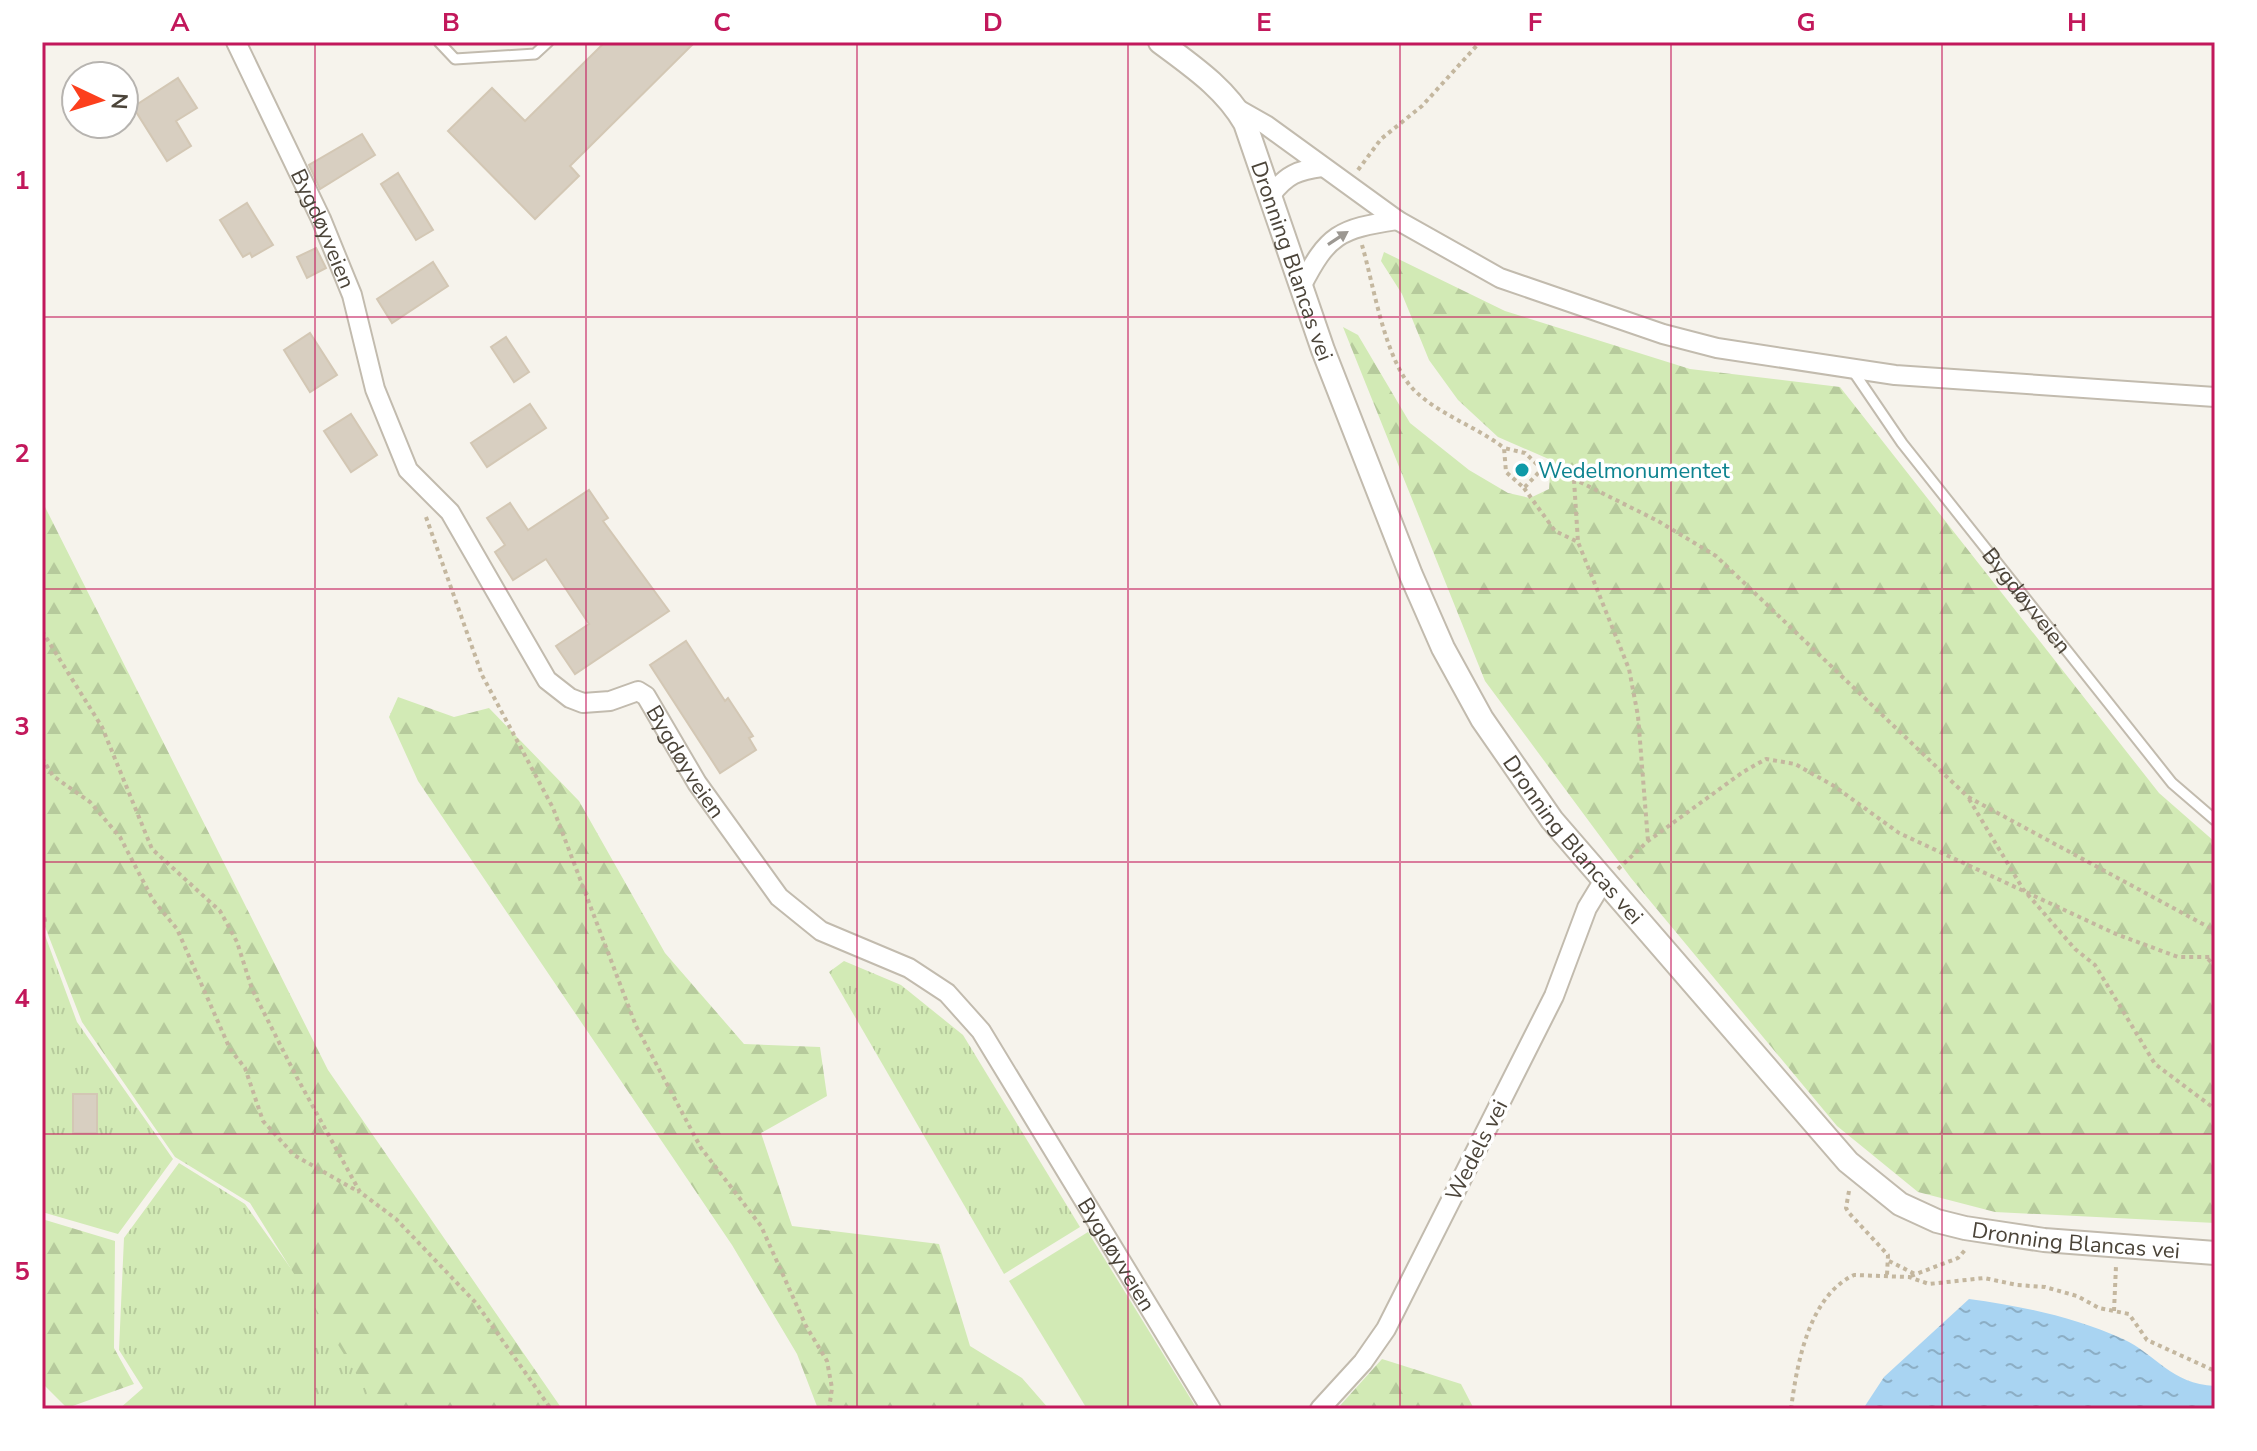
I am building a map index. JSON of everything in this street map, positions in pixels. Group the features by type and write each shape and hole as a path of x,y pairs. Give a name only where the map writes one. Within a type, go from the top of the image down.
{"street":[{"name":"Bygdøyveien","path":"236,42 321,219 352,295 375,389 408,470 450,512 538,667 558,690 583,703 610,701 638,691 646,696 697,783 779,897 821,931 909,968 947,993 981,1031 1211,1409"},
{"path":"1160,42 1207,77 1236,108 1266,125 1397,220 1500,278 1663,334 1717,348 1895,375 2215,397"},
{"name":"Dronning Blancas vei","path":"1236,108 1251,136 1301,287 1411,575 1443,648 1482,719 1552,820 1610,876 1848,1162 1900,1204 1937,1221 1987,1233 2215,1253"},
{"path":"1271,195 1291,173 1322,167"},
{"path":"1301,287 1329,241 1355,227 1397,220"},
{"name":"Wedels vei","path":"1323,1408 1363,1362 1386,1329 1554,996 1587,908 1610,876"}],"lane":[{"path":"439,42 455,59 535,54 548,42"},
{"name":"Bygdøyveien","path":"1851,368 1902,443 2172,783 2215,820"}],"path":[{"path":"1347,186 1381,139 1422,106 1480,42"},
{"path":"1360,239 1387,337 1413,390 1504,448 1525,453 1542,469 1574,479 1658,521 1716,556 1968,797 2212,929 2215,939"},
{"path":"1504,448 1506,472 1524,488 1555,531 1578,542"},
{"path":"1524,488 1542,469"},
{"path":"1574,479 1578,542 1629,669 1638,716 1648,841"},
{"path":"424,513 489,687 553,808 636,1026 701,1148 761,1226 806,1326 827,1361 832,1388 829,1409"},
{"path":"42,631 102,727 152,849 220,911 237,942 259,1003 360,1192"},
{"path":"42,758 53,776 90,802 120,837 153,900 177,929 230,1049 245,1068 263,1121 294,1155 360,1192 396,1219 476,1303 551,1409"},
{"path":"1610,876 1648,841 1743,772 1766,759 1795,764 1834,786 1899,833 2116,934 2178,957 2215,957"},
{"path":"1968,797 2023,889 2075,949 2095,965 2155,1064 2215,1109"},
{"path":"42,910 45,920 42,930"},
{"path":"2208,959 2215,966"},
{"path":"1851,1187 1847,1200 1849,1213 1857,1225 1884,1249 1889,1261 1887,1275"},
{"path":"1909,1277 1958,1258 1966,1249"},
{"path":"1889,1261 1916,1275"},
{"path":"2114,1311 2116,1266"},
{"path":"1791,1409 1796,1370 1821,1301 1854,1275 1909,1277 1929,1284 1975,1278 2045,1287 2077,1296 2099,1308 2129,1314 2147,1340 2215,1371"}],"green space":[{"path":"1384,252 1505,311 1690,369 1840,387 2159,793 2215,842 2215,1223 1995,1212 1918,1192 1837,1126 1631,878 1485,681 1343,327 1358,335 1410,423 1469,470 1508,493 1530,498 1549,489 1551,460 1498,437 1458,400 1429,360 1402,294 1381,261"},
{"path":"42,501 328,1070 562,1409 378,1409 250,1203 175,1157 82,1022 42,919"},
{"path":"398,697 454,717 489,708 579,801 665,953 744,1044 820,1047 827,1096 761,1133 792,1226 939,1244 970,1346 1022,1378 1049,1409 818,1409 797,1354 732,1245 418,781 389,717"},
{"path":"42,927 77,1022 173,1159 118,1234 42,1212"},
{"path":"844,961 901,985 963,1035 1080,1227 1004,1274 829,972"},
{"path":"179,1163 245,1204 391,1409 119,1409 143,1388 119,1350 124,1238"},
{"path":"42,1219 115,1241 114,1348 134,1384 67,1408 42,1383"},
{"path":"1088,1232 1197,1409 1087,1409 1009,1281"},
{"path":"1382,1359 1461,1384 1474,1409 1337,1409"}],"water":[{"path":"1969,1299 2047,1313 2123,1339 2175,1374 2215,1386 2215,1409 1863,1409 1884,1377"}],"building":[{"path":"605,42 695,42 570,166 579,176 535,219 448,131 492,88 525,121"},
{"path":"178,78 197,108 176,121 191,146 167,161 140,118 140,102"},
{"path":"362,134 375,155 320,189 309,165"},
{"path":"398,173 433,230 416,240 381,184"},
{"path":"247,203 273,245 252,257 250,253 243,257 220,220"},
{"path":"316,248 326,268 307,278 297,257"},
{"path":"433,262 448,286 392,323 377,299"},
{"path":"310,333 337,375 310,392 284,350"},
{"path":"506,337 529,372 514,382 491,347"},
{"path":"530,404 546,428 487,467 471,443"},
{"path":"351,414 377,455 351,472 324,431"},
{"path":"589,490 608,518 603,521 669,611 575,674 556,646 589,624 546,559 513,580 495,552 505,545 487,518 510,503 528,530"},
{"path":"686,641 725,701 728,698 753,736 749,738 756,750 720,773 650,665"},
{"path":"73,1094 97,1094 97,1133 73,1133"}],"place":[{"name":"Wedelmonumentet","path":"1522,470"}]}
